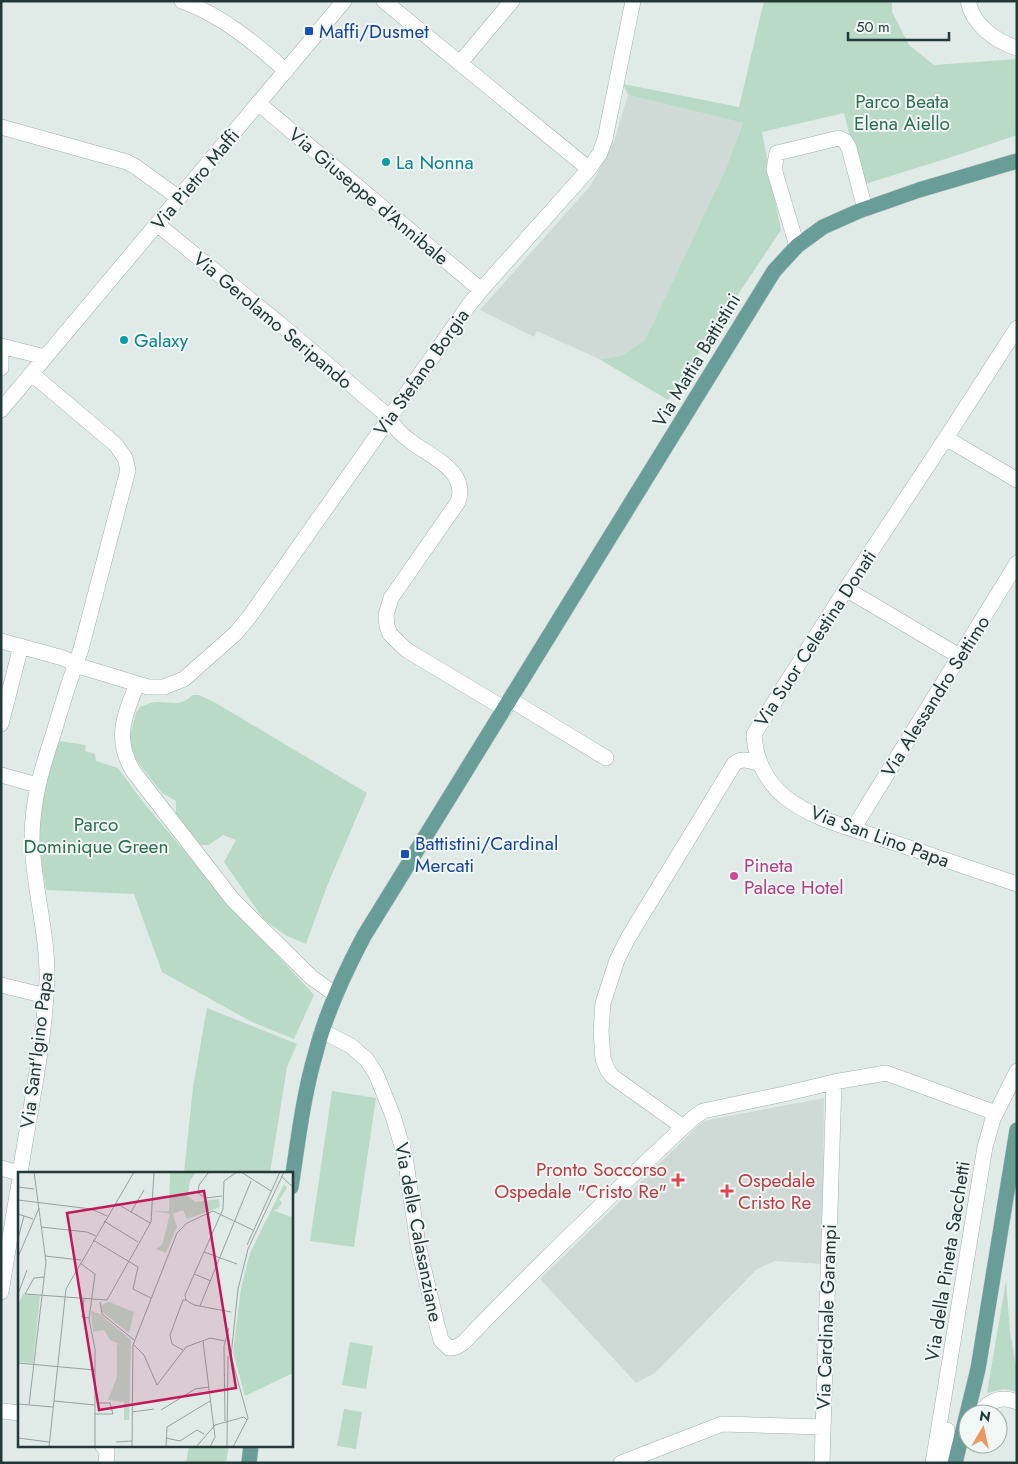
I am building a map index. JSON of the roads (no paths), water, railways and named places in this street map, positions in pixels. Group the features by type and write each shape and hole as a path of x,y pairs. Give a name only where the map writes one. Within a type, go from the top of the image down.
{"main road":[{"name":"Via Mattia Battistini","path":"292,1181 308,1082 322,1031 336,995 364,936 774,271 797,246 823,227 865,209 920,190 1017,161"},
{"path":"970,1404 978,1369 1017,1130"},
{"path":"249,1463 251,1446"}],"street":[{"path":"182,1 201,9 229,26 286,71"},
{"name":"Via Pietro Maffi","path":"1,410 344,1"},
{"path":"384,1 589,169"},
{"path":"460,63 512,1"},
{"name":"Via Stefano Borgia","path":"1,641 66,659 137,684 156,688 181,680 236,633 296,552 388,417 481,290 589,169 600,153 605,139 633,1"},
{"path":"968,1 976,19 985,31 1000,41 1017,48"},
{"name":"Via Giuseppe d'Annibale","path":"258,103 481,290"},
{"path":"1,127 127,162 136,166 179,198"},
{"path":"797,246 774,168 777,153 839,138 845,141 849,148 865,209"},
{"name":"Via Gerolamo Seripando","path":"157,224 280,324 388,417 396,430 443,462 451,470 460,494 453,511 389,602 386,615 388,630 408,651 508,704"},
{"name":"Via Suor Celestina Donati","path":"760,764 754,738 756,729 1017,328"},
{"path":"1,368 1,347 45,357"},
{"name":"Via Sant'Igino Papa","path":"20,1172 42,1036 46,996 46,942 34,868 33,850 37,785 83,640 128,474 128,467 122,452 116,445 32,374"},
{"path":"946,438 1017,480"},
{"name":"Via Alessandro Settimo","path":"853,829 1017,563"},
{"path":"846,589 959,656"},
{"path":"1,724 21,646"},
{"path":"137,684 125,716 122,737 125,757 133,771 155,802 233,900 311,977 336,995"},
{"path":"508,704 606,758"},
{"path":"684,1127 625,1087 608,1071 601,1048 603,1003 613,969 628,938 734,764 739,760 760,764"},
{"name":"Via San Lino Papa","path":"760,764 778,790 794,804 811,813 1017,884"},
{"path":"1,775 37,785"},
{"path":"1,985 46,996"},
{"name":"Via delle Calasanziane","path":"322,1031 351,1046 366,1060 376,1074 393,1116 405,1156 418,1245 435,1316 441,1340 449,1348 463,1343 523,1280 602,1202 698,1114 706,1110 834,1082 886,1074 996,1113"},
{"name":"Via della Pineta Sacchetti","path":"933,1463 948,1381 985,1146 996,1113 1017,1071"},
{"name":"Via Cardinale Garampi","path":"822,1463 834,1082"},
{"path":"1,1168 18,1172"},
{"path":"1,1292 18,1189"},
{"path":"946,1463 948,1381"},
{"path":"988,1404 999,1399 1017,1402"},
{"path":"4,1410 18,1413"},
{"path":"621,1463 722,1424 823,1427"},
{"path":"103,1446 108,1451 106,1463"}],"place":[{"name":"Maffi/Dusmet","path":"309,31"},
{"name":"La Nonna","path":"386,162"},
{"name":"Galaxy","path":"124,340"},
{"name":"Battistini/Cardinal Mercati","path":"405,854"},
{"name":"Pineta Palace Hotel","path":"734,876"},
{"name":"Pronto Soccorso Ospedale \"Cristo Re\"","path":"678,1180"},
{"name":"Ospedale Cristo Re","path":"727,1191"}],"park label":[{"name":"Parco Beata Elena Aiello","path":"902,112"},
{"name":"Parco Dominique Green","path":"96,835"}]}
